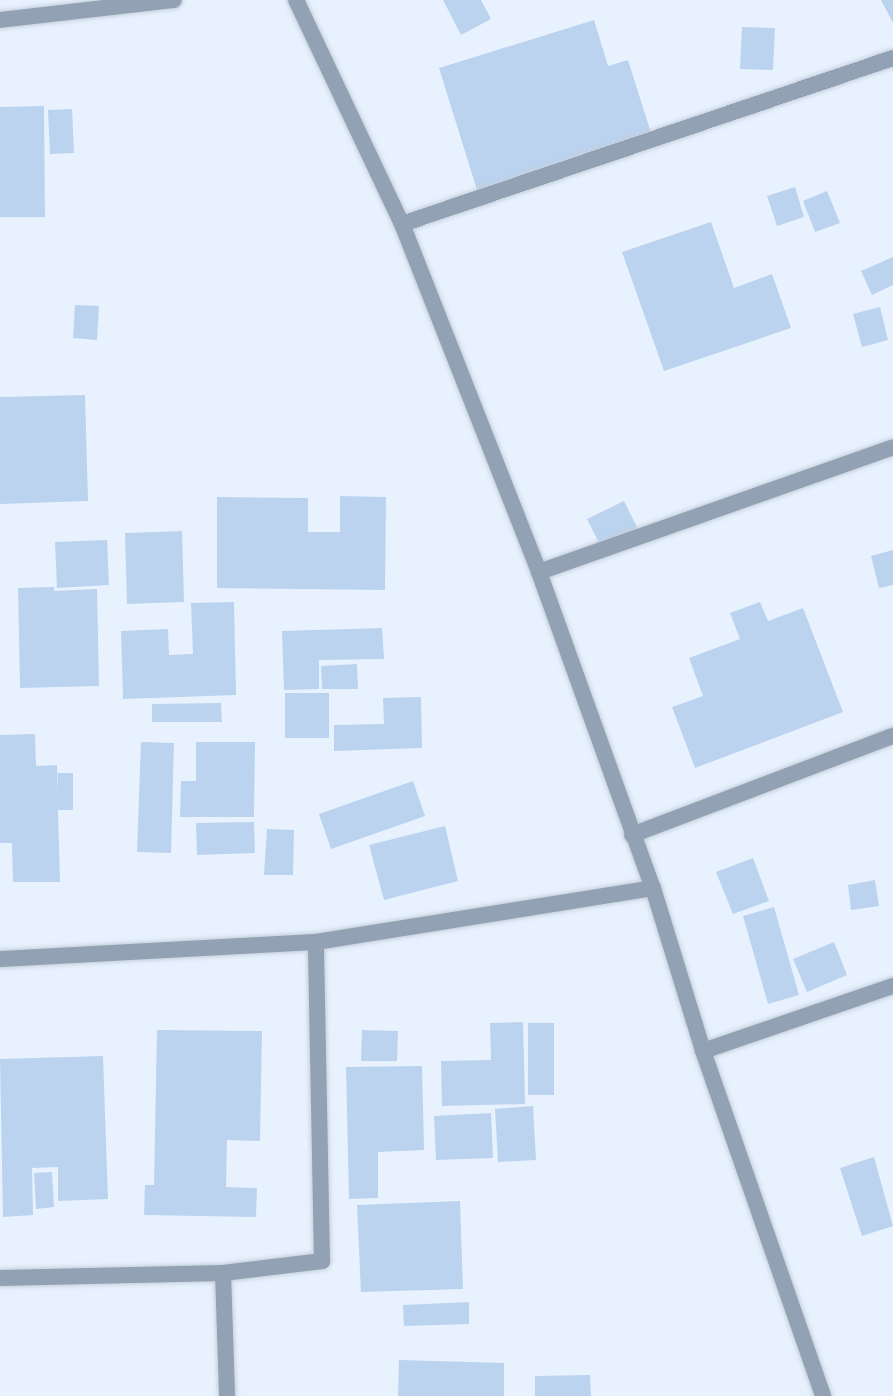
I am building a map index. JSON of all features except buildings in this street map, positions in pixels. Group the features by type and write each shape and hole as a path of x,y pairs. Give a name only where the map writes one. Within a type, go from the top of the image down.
{"street":[{"path":"0,20 174,0"},
{"path":"297,0 402,224 539,572 653,888 703,1051 823,1396"},
{"path":"402,224 893,58"},
{"path":"539,572 893,447"},
{"path":"632,835 893,736"},
{"path":"0,959 316,942 653,888"},
{"path":"0,1278 223,1272 322,1261 316,942"},
{"path":"703,1051 893,986"},
{"path":"223,1272 227,1396"}]}
